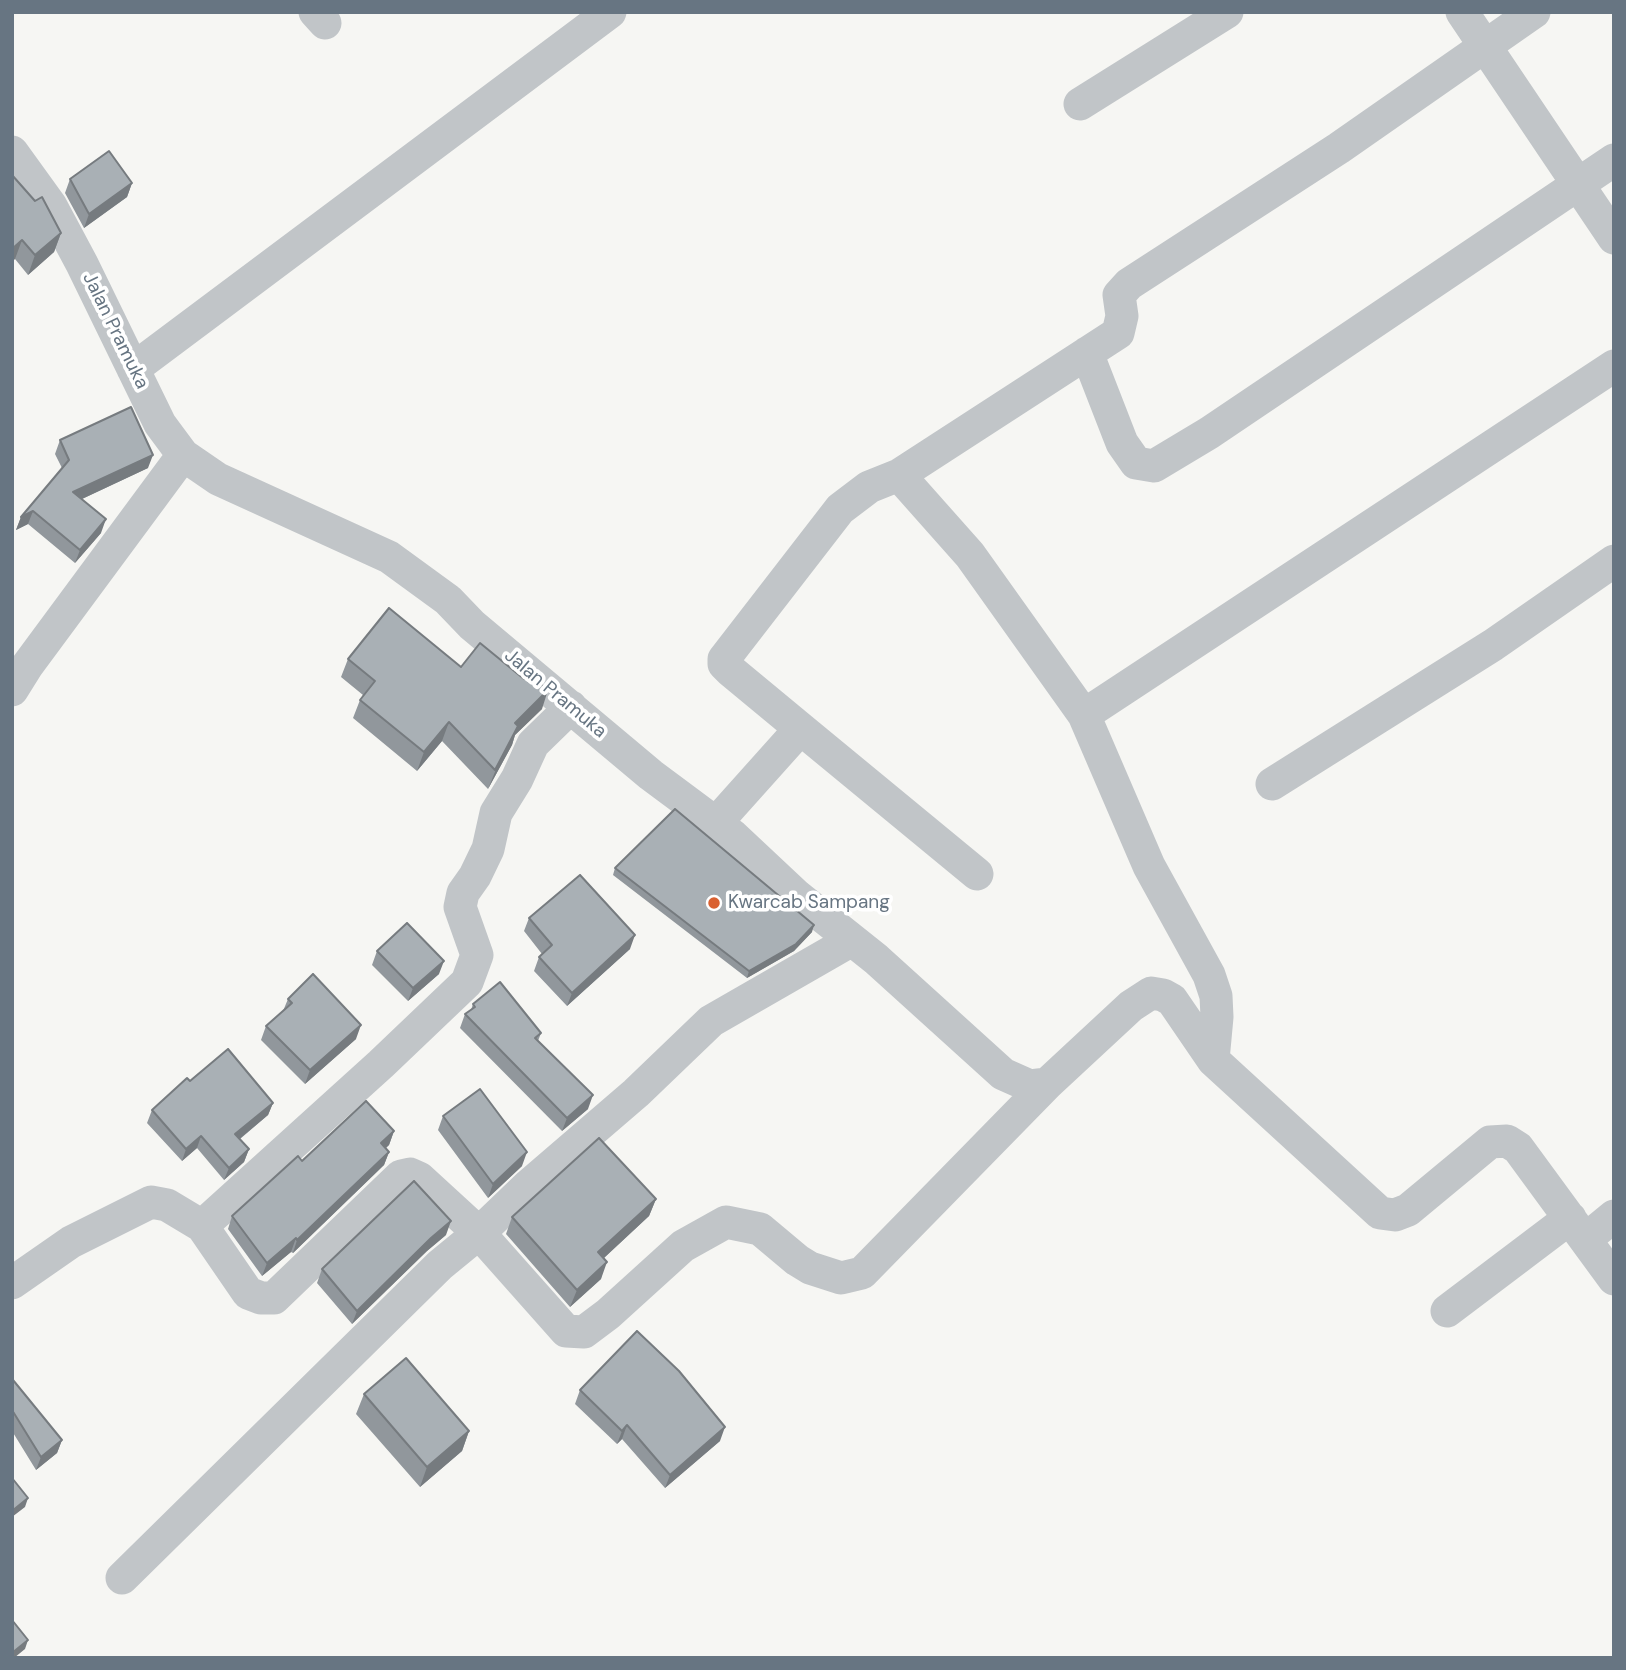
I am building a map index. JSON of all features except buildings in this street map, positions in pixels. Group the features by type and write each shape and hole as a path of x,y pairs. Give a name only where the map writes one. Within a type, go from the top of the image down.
{"street":[{"path":"134,369 610,12"},
{"path":"1080,104 1227,12"},
{"path":"1462,12 1614,238"},
{"path":"977,874 731,671 723,659 840,509 869,487 899,475 1118,332 1122,316 1119,295 1129,284 1339,148 1534,12"},
{"name":"Jalan Pramuka","path":"12,152 51,206 160,424 183,456 218,480 389,557 448,600 472,625 651,775 716,822 797,896 852,940 1003,1074 1030,1086 1047,1084"},
{"path":"1087,353 1122,443 1136,463 1153,467 1209,433 1614,160"},
{"path":"1084,715 1614,366"},
{"path":"12,690 183,456"},
{"path":"899,475 970,555 1084,715 1149,866 1209,975 1216,996 1217,1017 1213,1060"},
{"path":"1272,783 1493,645 1614,561"},
{"path":"202,1226 382,1064 467,982 477,955 460,907 463,893 484,858 496,813 517,779 533,744 571,707"},
{"path":"716,822 793,737 795,724"},
{"path":"122,1578 440,1265 636,1093 711,1021 852,940"},
{"path":"12,1283 71,1242 151,1202 167,1205 202,1226 248,1293 261,1298 274,1298 401,1176 410,1174 419,1178 479,1233 566,1331 584,1332 608,1314 683,1246 726,1222 760,1229 810,1268 841,1278 862,1273 1047,1084 1131,1006 1151,993 1172,1000 1213,1060 1380,1213 1395,1215 1408,1210 1490,1142 1507,1141 1518,1148 1614,1279"},
{"path":"1447,1311 1578,1228 1614,1216"}],"place":[{"name":"Kwarcab Sampang","path":"714,903"}]}
